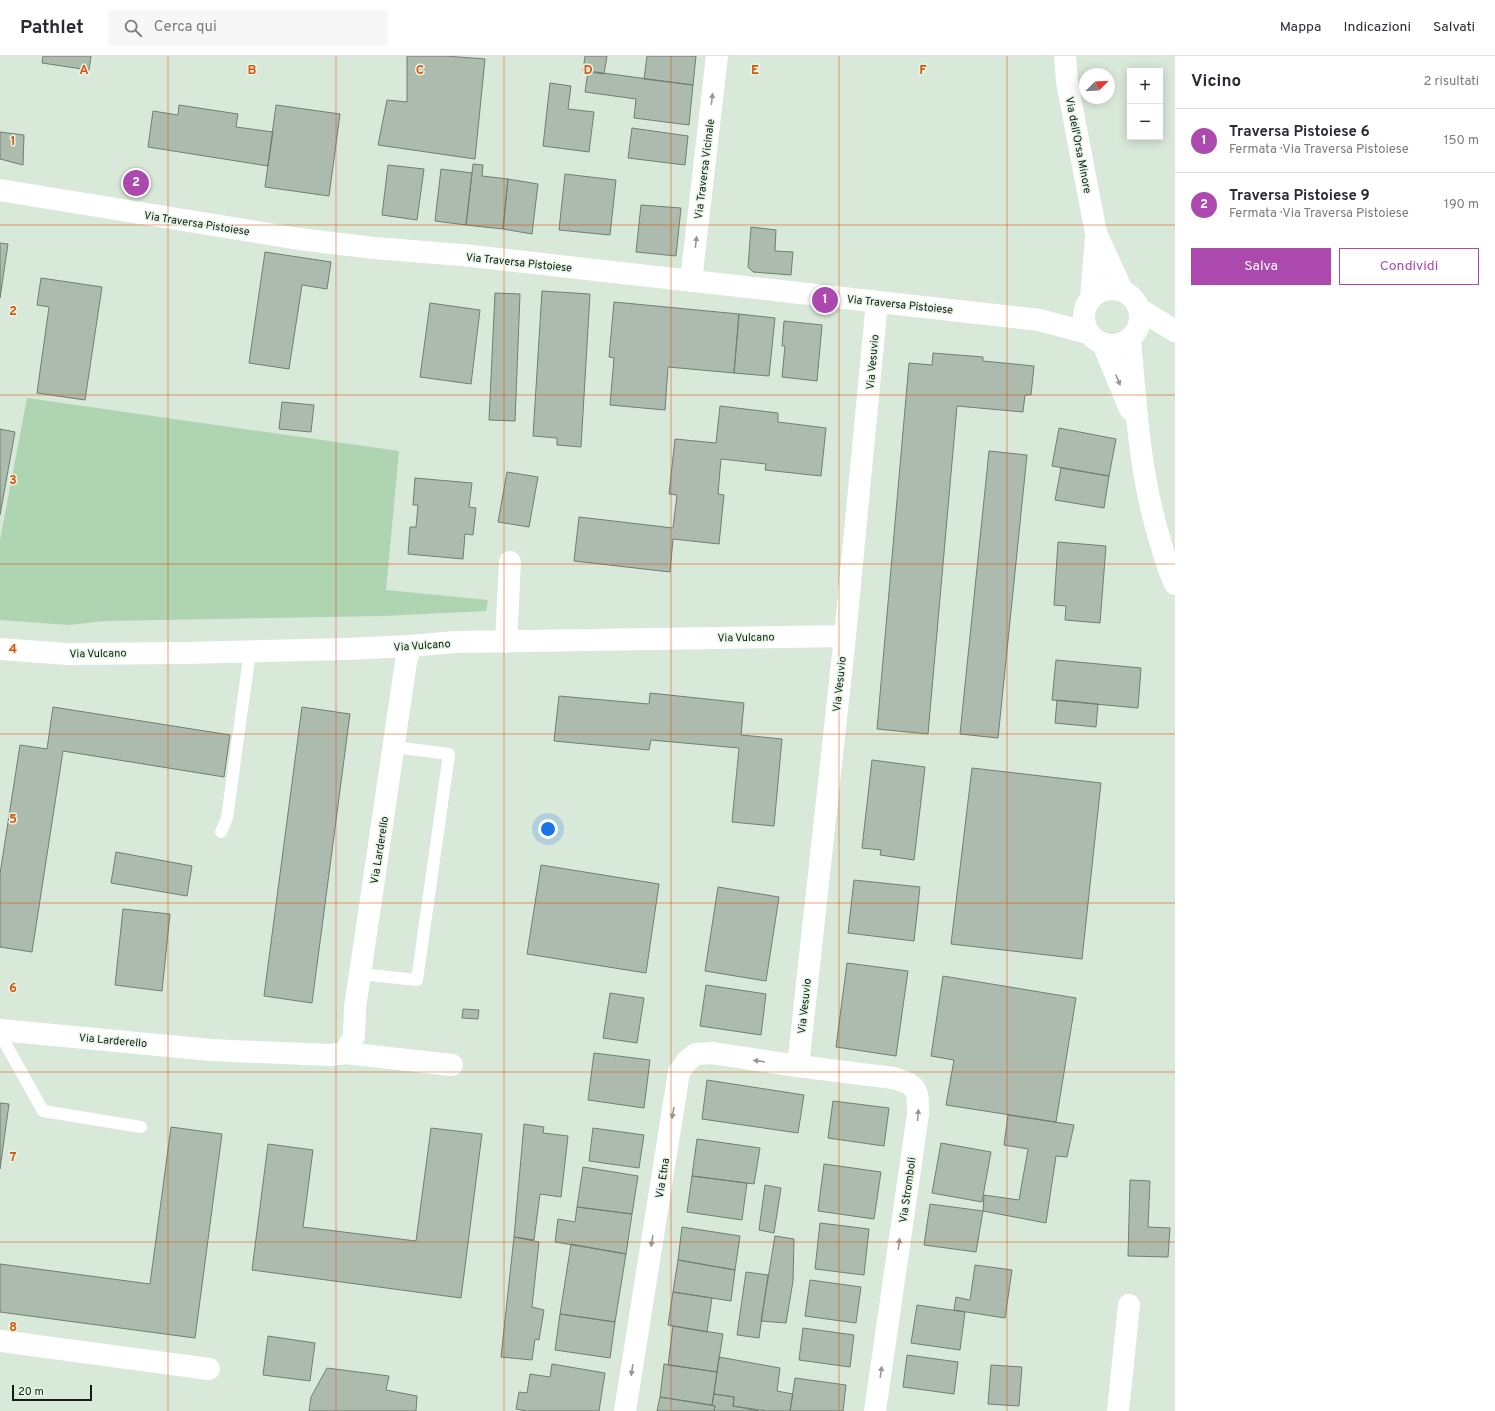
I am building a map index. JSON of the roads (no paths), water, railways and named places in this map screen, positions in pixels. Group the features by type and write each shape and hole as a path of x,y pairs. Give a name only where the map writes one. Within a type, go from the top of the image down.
{"street":[{"name":"Via Traversa Vicinale","path":"692,281 717,56"},
{"name":"Via dell'Orsa Minore","path":"1064,56 1067,82 1096,234 1122,290"},
{"name":"Via Traversa Pistoiese","path":"0,190 225,228 306,240 374,248 462,255 1039,320 1096,338"},
{"name":"Via dell'Orsa Minore","path":"1088,302 1096,234"},
{"path":"1139,431 1096,338 1084,320 1084,313 1088,302 1097,293 1105,290 1122,290 1133,298 1139,309 1140,318 1133,336 1139,431 1145,480 1155,526 1175,584"},
{"name":"Via Vesuvio","path":"798,1066 845,636 877,302"},
{"name":"Via Traversa Pistoiese","path":"1039,320 1088,302"},
{"path":"1139,309 1175,331"},
{"path":"1096,338 1117,345 1133,336 1175,338"},
{"path":"506,642 510,562"},
{"name":"Via Vulcano","path":"0,649 67,654 250,651 410,646 454,642 845,636"},
{"name":"Via Larderello","path":"345,1053 354,1036 355,1007 406,662 410,646"},
{"name":"Via Larderello","path":"0,1030 211,1050 330,1055 345,1053 452,1064"},
{"name":"Via Etna","path":"625,1411 679,1072 686,1061 696,1054 712,1053 798,1066"},
{"name":"Via Stromboli","path":"798,1066 893,1078 907,1082 915,1087 918,1096 918,1114 875,1411"},
{"path":"1118,1411 1129,1305"},
{"path":"0,1341 209,1369"}],"lane":[{"path":"221,832 226,818 250,651"},
{"path":"360,974 417,980 449,754 394,747"},
{"path":"0,1034 43,1111 140,1127"}],"place":[{"name":"Traversa Pistoiese 9","path":"136,183"},
{"name":"Traversa Pistoiese 6","path":"825,300"}]}
